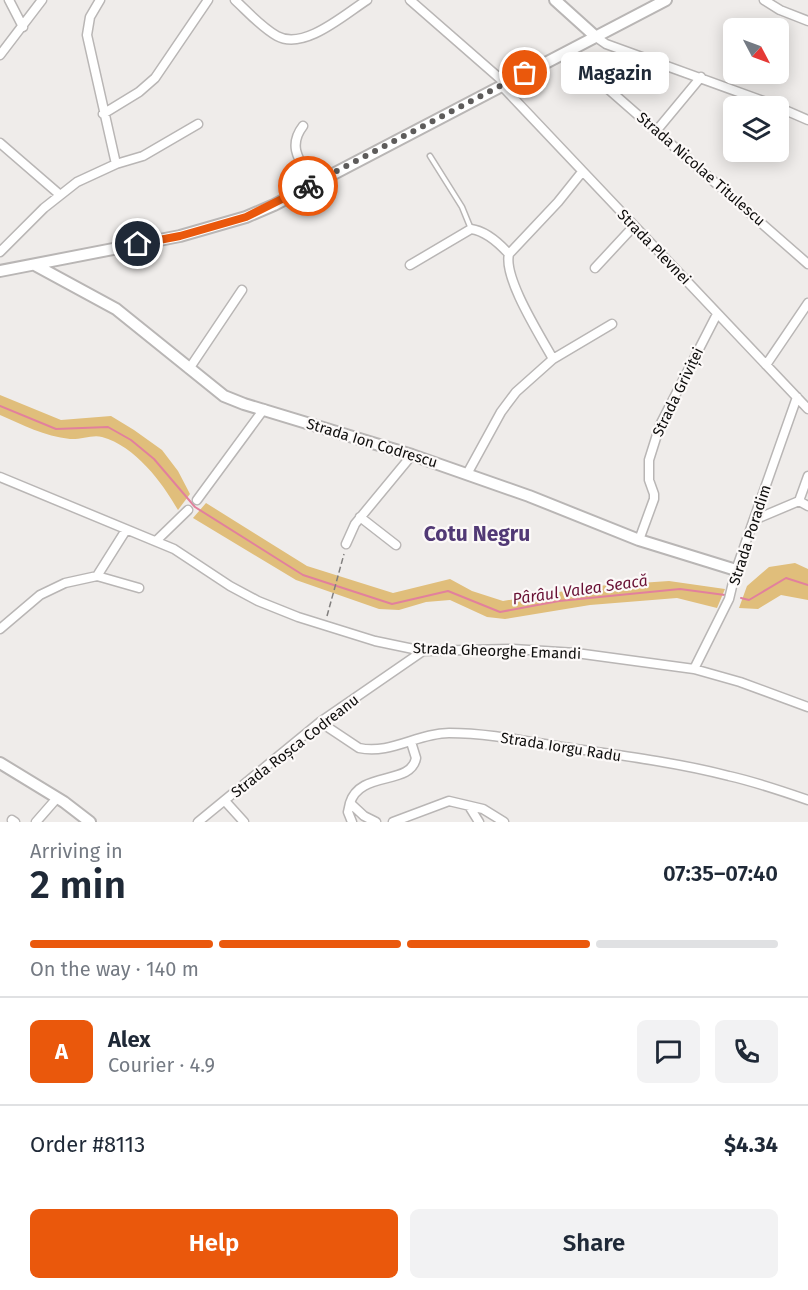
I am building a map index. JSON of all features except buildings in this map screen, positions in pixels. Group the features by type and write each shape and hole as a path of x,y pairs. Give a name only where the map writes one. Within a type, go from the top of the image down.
{"main road":[{"path":"555,0 596,37"},
{"path":"0,271 180,236 246,217 274,205 666,0"},
{"name":"Strada Ion Codrescu","path":"35,265 116,309 224,396 467,474 735,576"},
{"path":"0,763 57,798 90,822"}],"street":[{"path":"9,0 23,27"},
{"path":"0,55 42,0"},
{"path":"100,0 90,17 87,35 116,164"},
{"path":"104,114 139,92 155,78 208,0"},
{"path":"235,0 278,37 299,40 317,33 367,0"},
{"name":"Strada Plevnei","path":"411,0 503,84 582,172 808,409"},
{"path":"764,0 780,10 808,21"},
{"path":"596,37 606,44 750,96"},
{"name":"Strada Nicolae Titulescu","path":"566,52 808,264"},
{"path":"657,130 701,77"},
{"path":"789,112 808,120"},
{"path":"0,252 59,194 77,182 116,164 143,156 198,124"},
{"path":"303,126 297,134 295,148 314,184"},
{"path":"0,143 59,194"},
{"path":"553,359 514,284 509,269 509,254 558,202 582,172"},
{"path":"595,268 634,226"},
{"path":"410,265 471,229 479,230 490,237 509,254"},
{"path":"189,369 242,290"},
{"path":"766,365 808,303"},
{"name":"Strada Griviței","path":"639,540 654,499 648,470 653,445 660,425 717,314"},
{"path":"467,474 509,400 553,359 612,324"},
{"name":"Strada Poradim","path":"694,669 729,599 797,398"},
{"path":"197,500 264,410"},
{"path":"346,544 360,517 412,455"},
{"path":"754,520 804,503 808,476"},
{"name":"Strada Gheorghe Emandi","path":"0,477 174,549 258,601 324,625 375,640 423,651 513,649 566,652 694,669 740,682 808,707"},
{"path":"156,541 188,510"},
{"path":"360,517 396,544"},
{"path":"97,576 126,530"},
{"path":"0,629 40,595 65,583 97,576 139,588"},
{"name":"Strada Roșca Codreanu","path":"198,822 320,722 423,651"},
{"name":"Strada Iorgu Radu","path":"320,722 359,748 367,750 448,733 507,738 650,760 727,775 808,800"},
{"path":"352,822 348,812 355,792 361,787 412,768 416,758 411,742"},
{"path":"36,822 57,798"},
{"path":"225,801 244,822"},
{"path":"393,822 449,801 483,809 504,822"},
{"path":"350,803 364,816 376,822"},
{"path":"469,806 479,822"}],"lane":[{"path":"429,156 462,207 471,229"}],"path":[{"path":"324,625 346,544"}],"shaded area":[{"path":"0,395 61,420 111,416 162,450 178,471 190,494 178,510 156,477 126,448 102,437 70,439 25,426 0,415"},
{"path":"206,503 307,566 393,593 450,579 472,591 503,601 596,586 669,581 725,589 717,608 677,598 590,605 505,619 487,617 450,600 426,602 399,610 379,609 296,580 193,518"},
{"path":"795,563 808,569 808,600 781,595 758,609 739,608 747,586 769,567"}],"waterway":[{"name":"Pârâul Valea Seacă","path":"0,406 56,429 108,427 131,440 154,459 195,507 303,575 392,604 448,591 500,612 559,601 680,589 725,595"},
{"name":"Pârâul Valea Seacă","path":"741,598 749,600 786,578 808,585"}],"way so far":[{"path":"308,186 525,73"}],"place":[{"name":"Magazin","path":"525,73"}],"district":[{"name":"Cotu Negru","path":"477,534"}],"route":[{"path":"138,244 180,236 246,217 308,186"}]}
